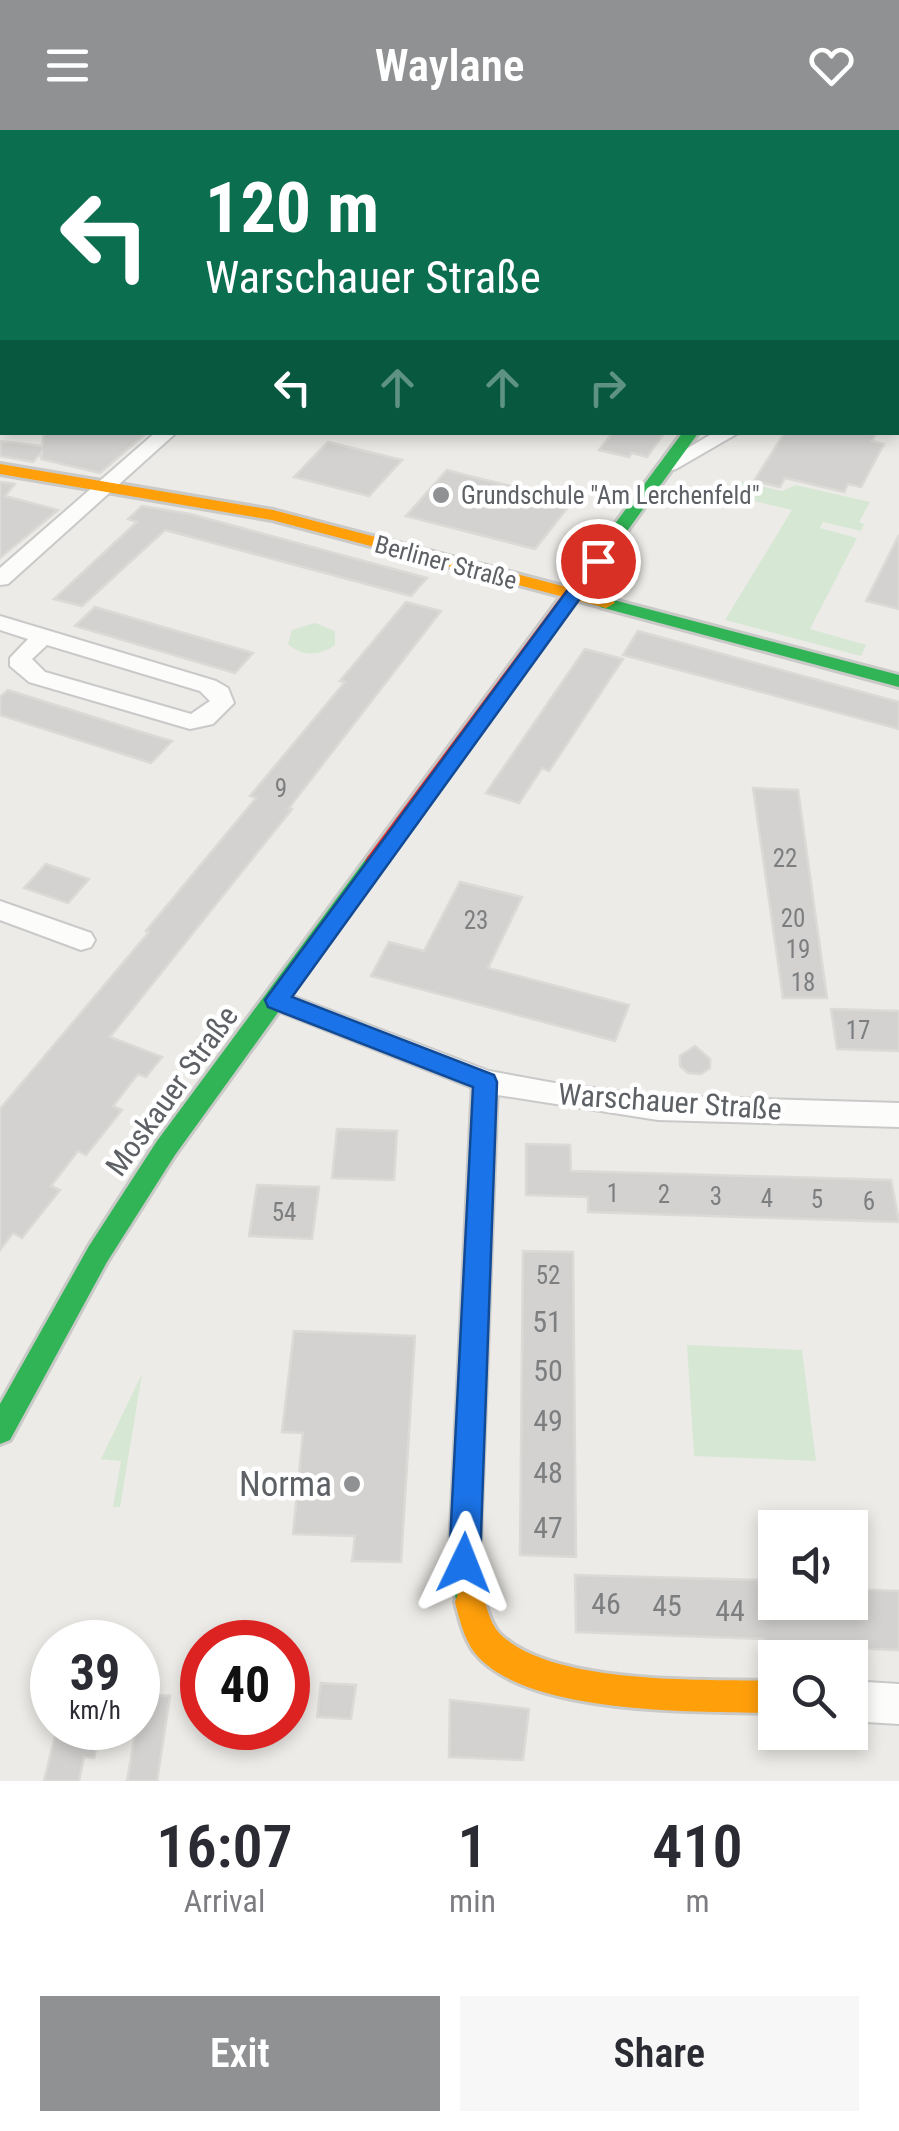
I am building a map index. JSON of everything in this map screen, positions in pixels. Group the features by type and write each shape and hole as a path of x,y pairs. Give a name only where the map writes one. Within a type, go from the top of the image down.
{"street":[{"path":"0,579 165,435"},
{"name":"Moskauer Straße","path":"0,1431 132,1198 688,435"},
{"name":"Moskauer Straße","path":"669,465 726,435"},
{"name":"Berliner Straße","path":"0,469 273,515 899,681"},
{"path":"0,623 43,636 208,686 220,694 222,702 205,719 190,722 38,677 21,666 21,658 43,636"},
{"path":"0,910 81,940"},
{"name":"Warschauer Straße","path":"276,1000 485,1082 658,1108 899,1114"},
{"path":"485,1082 464,1569 476,1627 497,1653 542,1676 606,1688 758,1696"},
{"path":"868,1702 899,1704"}],"green space":[{"path":"741,482 782,491 796,485 870,502 859,522 864,524 861,531 823,522 820,528 857,538 810,629 866,645 861,656 725,620 792,510 733,496"},
{"path":"315,623 335,631 335,645 311,654 288,644 292,630"},
{"path":"687,1345 802,1350 816,1461 694,1456"},
{"path":"142,1374 120,1507 113,1507 121,1461 101,1459"}],"building":[{"path":"44,435 144,435 100,473 41,459 42,452 33,462 0,456 0,441 42,446"},
{"path":"611,435 663,435 647,457 599,450"},
{"path":"783,435 875,435 872,441 884,444 861,487 848,484 844,492 785,478 780,487 754,481"},
{"path":"328,442 402,460 369,496 294,477"},
{"path":"447,470 573,501 535,549 406,516"},
{"path":"0,482 15,484 5,496 58,510 0,558"},
{"path":"142,506 190,514 427,578 411,596 165,530 82,606 54,599 137,522 128,519"},
{"path":"899,535 899,609 866,601"},
{"path":"406,602 441,611 289,808 292,809 110,1037 162,1057 146,1077 138,1074 113,1106 122,1110 86,1155 78,1151 51,1186 60,1190 22,1238 13,1233 0,1250 0,1109 149,932 146,931 256,798 250,796"},
{"path":"95,607 253,653 235,673 75,626"},
{"path":"638,631 899,702 899,729 623,655"},
{"path":"585,649 623,659 549,771 542,768 519,803 486,793"},
{"path":"8,690 172,741 151,763 0,715 0,697"},
{"path":"753,788 798,790 827,998 783,998"},
{"path":"46,864 89,879 68,903 24,888"},
{"path":"460,882 522,897 488,968 629,1005 615,1041 371,976 389,942 424,951"},
{"path":"831,1009 899,1011 899,1051 837,1049"},
{"path":"695,1046 710,1059 710,1068 701,1074 688,1073 680,1066 680,1056"},
{"path":"337,1129 397,1131 394,1180 332,1178"},
{"path":"526,1144 570,1145 571,1171 891,1180 899,1222 588,1212 588,1197 526,1195"},
{"path":"257,1185 319,1187 312,1239 249,1236"},
{"path":"523,1251 573,1252 576,1557 520,1555"},
{"name":"Norma","path":"294,1331 415,1336 401,1562 352,1561 355,1536 293,1534 303,1433 282,1432"},
{"path":"575,1575 758,1580 758,1620 868,1620 868,1590 899,1591 899,1650 868,1649 868,1640 576,1632"},
{"path":"321,1683 356,1685 351,1719 317,1717"},
{"path":"160,1695 170,1696 157,1781 127,1781 132,1750 160,1750"},
{"path":"450,1700 529,1709 523,1760 449,1757"},
{"path":"52,1750 96,1750 94,1758 84,1757 79,1781 44,1781"}],"traffic: fast":[{"path":"603,552 689,435"},
{"path":"606,603 899,681"},
{"path":"0,1431 98,1254 166,1148 376,861"},
{"path":"470,1602 464,1569 485,1082"}],"traffic: slow":[{"path":"0,469 273,515 606,603"},
{"path":"470,1602 488,1644 511,1662 543,1675 623,1690 758,1697"}],"traffic: jam":[{"path":"376,861 603,552"}],"place":[{"name":"Grundschule \"Am Lerchenfeld\"","path":"441,495"},
{"name":"Norma","path":"352,1484"}],"route":[{"path":"464,1563 485,1082 276,1000 598,561"}]}
